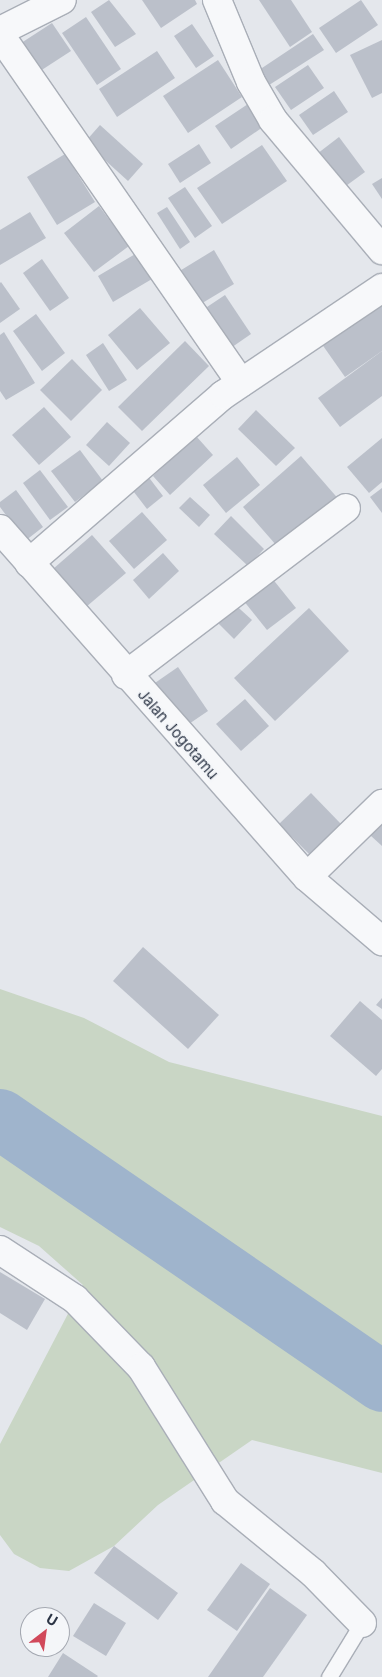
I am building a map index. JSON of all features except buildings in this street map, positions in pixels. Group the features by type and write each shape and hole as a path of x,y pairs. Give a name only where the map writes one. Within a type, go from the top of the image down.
{"street":[{"path":"62,0 0,33 241,383"},
{"path":"217,0 251,82 273,120 382,250"},
{"path":"28,563 174,434 241,383 382,288"},
{"path":"126,675 346,508"},
{"name":"Jalan Jogotamu","path":"0,529 126,675 307,878 374,935"},
{"path":"307,878 382,804"},
{"path":"0,1250 75,1299 141,1367 224,1501 313,1573 362,1622"}],"lane":[{"path":"329,1677 362,1622"}],"green space":[{"path":"0,989 84,1018 169,1062 382,1116 382,1473 252,1440 158,1505 114,1546 69,1571 40,1568 14,1554 0,1535 0,1444 83,1285 39,1246 0,1227"}],"waterway":[{"path":"0,1119 382,1382"}]}
